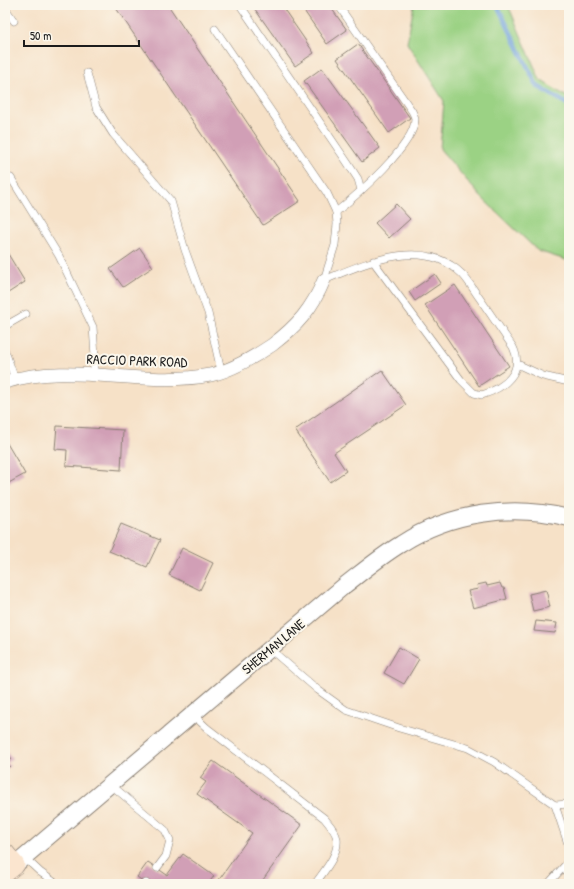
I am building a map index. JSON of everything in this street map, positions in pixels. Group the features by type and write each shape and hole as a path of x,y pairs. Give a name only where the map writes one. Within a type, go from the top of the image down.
{"street":[{"name":"RACCIO PARK ROAD","path":"10,381 54,374 159,379 211,375 260,354 288,333 309,310 316,299 324,280"},
{"name":"SHERMAN LANE","path":"12,862 110,784 374,562 401,543 453,520 483,513 505,511 529,512 569,518"}],"lane":[{"path":"240,5 347,162 358,179 361,190"},
{"path":"336,212 381,173 408,140 415,119 412,110 338,5"},
{"path":"5,8 14,21"},
{"path":"215,29 327,193 336,212 335,245 324,280"},
{"path":"88,73 96,107 113,134 171,201 182,243 208,313 221,371"},
{"path":"11,178 59,256 93,327 95,356 93,375"},
{"path":"324,280 372,261 409,254 434,257 450,263 463,275 513,347 518,357 514,372 506,382 494,391 482,395 474,393 461,380 372,261"},
{"path":"5,326 26,314"},
{"path":"5,351 10,381"},
{"path":"517,364 543,376 569,382"},
{"path":"270,648 318,690 346,710 399,728 468,748 494,762 555,805 569,847"},
{"path":"192,714 207,728 324,818 332,827 337,840 334,856 315,884"},
{"path":"110,784 165,830 170,840 166,856 157,868"},
{"path":"555,805 569,804"},
{"path":"548,884 569,861"},
{"path":"12,862 40,872 56,884"}],"green space":[{"path":"414,5 508,5 540,80 569,98 569,261 538,251 481,197 440,149 444,101 407,43"}],"building":[{"path":"114,5 168,5 300,201 263,225"},
{"path":"252,5 281,5 314,53 295,66"},
{"path":"300,5 329,5 347,30 327,44"},
{"path":"358,44 410,118 389,133 337,59"},
{"path":"322,68 380,148 362,162 304,81"},
{"path":"396,204 410,219 389,238 375,223"},
{"path":"140,248 153,267 123,287 110,269"},
{"path":"5,249 25,282 5,295"},
{"path":"435,274 441,283 415,301 409,292"},
{"path":"455,285 509,366 479,386 425,305"},
{"path":"382,370 406,405 334,453 346,471 330,482 295,430"},
{"path":"57,426 123,430 121,470 66,466 67,450 55,449"},
{"path":"5,440 25,474 5,485"},
{"path":"121,524 160,540 147,567 109,551"},
{"path":"182,548 213,563 200,590 169,575"},
{"path":"486,583 487,586 500,583 502,588 504,588 507,599 473,608 468,591 478,589 477,585"},
{"path":"546,590 550,607 533,611 529,594"},
{"path":"536,621 557,623 555,633 534,631"},
{"path":"399,647 419,659 404,684 384,673"},
{"path":"5,750 12,759 7,763 10,766 5,770"},
{"path":"213,761 302,825 260,884 216,884 252,833 197,794 206,782 200,778"},
{"path":"183,854 214,876 208,884 147,884 137,877 148,862 167,875"}],"waterway":[{"path":"497,5 537,86 569,105"}]}
